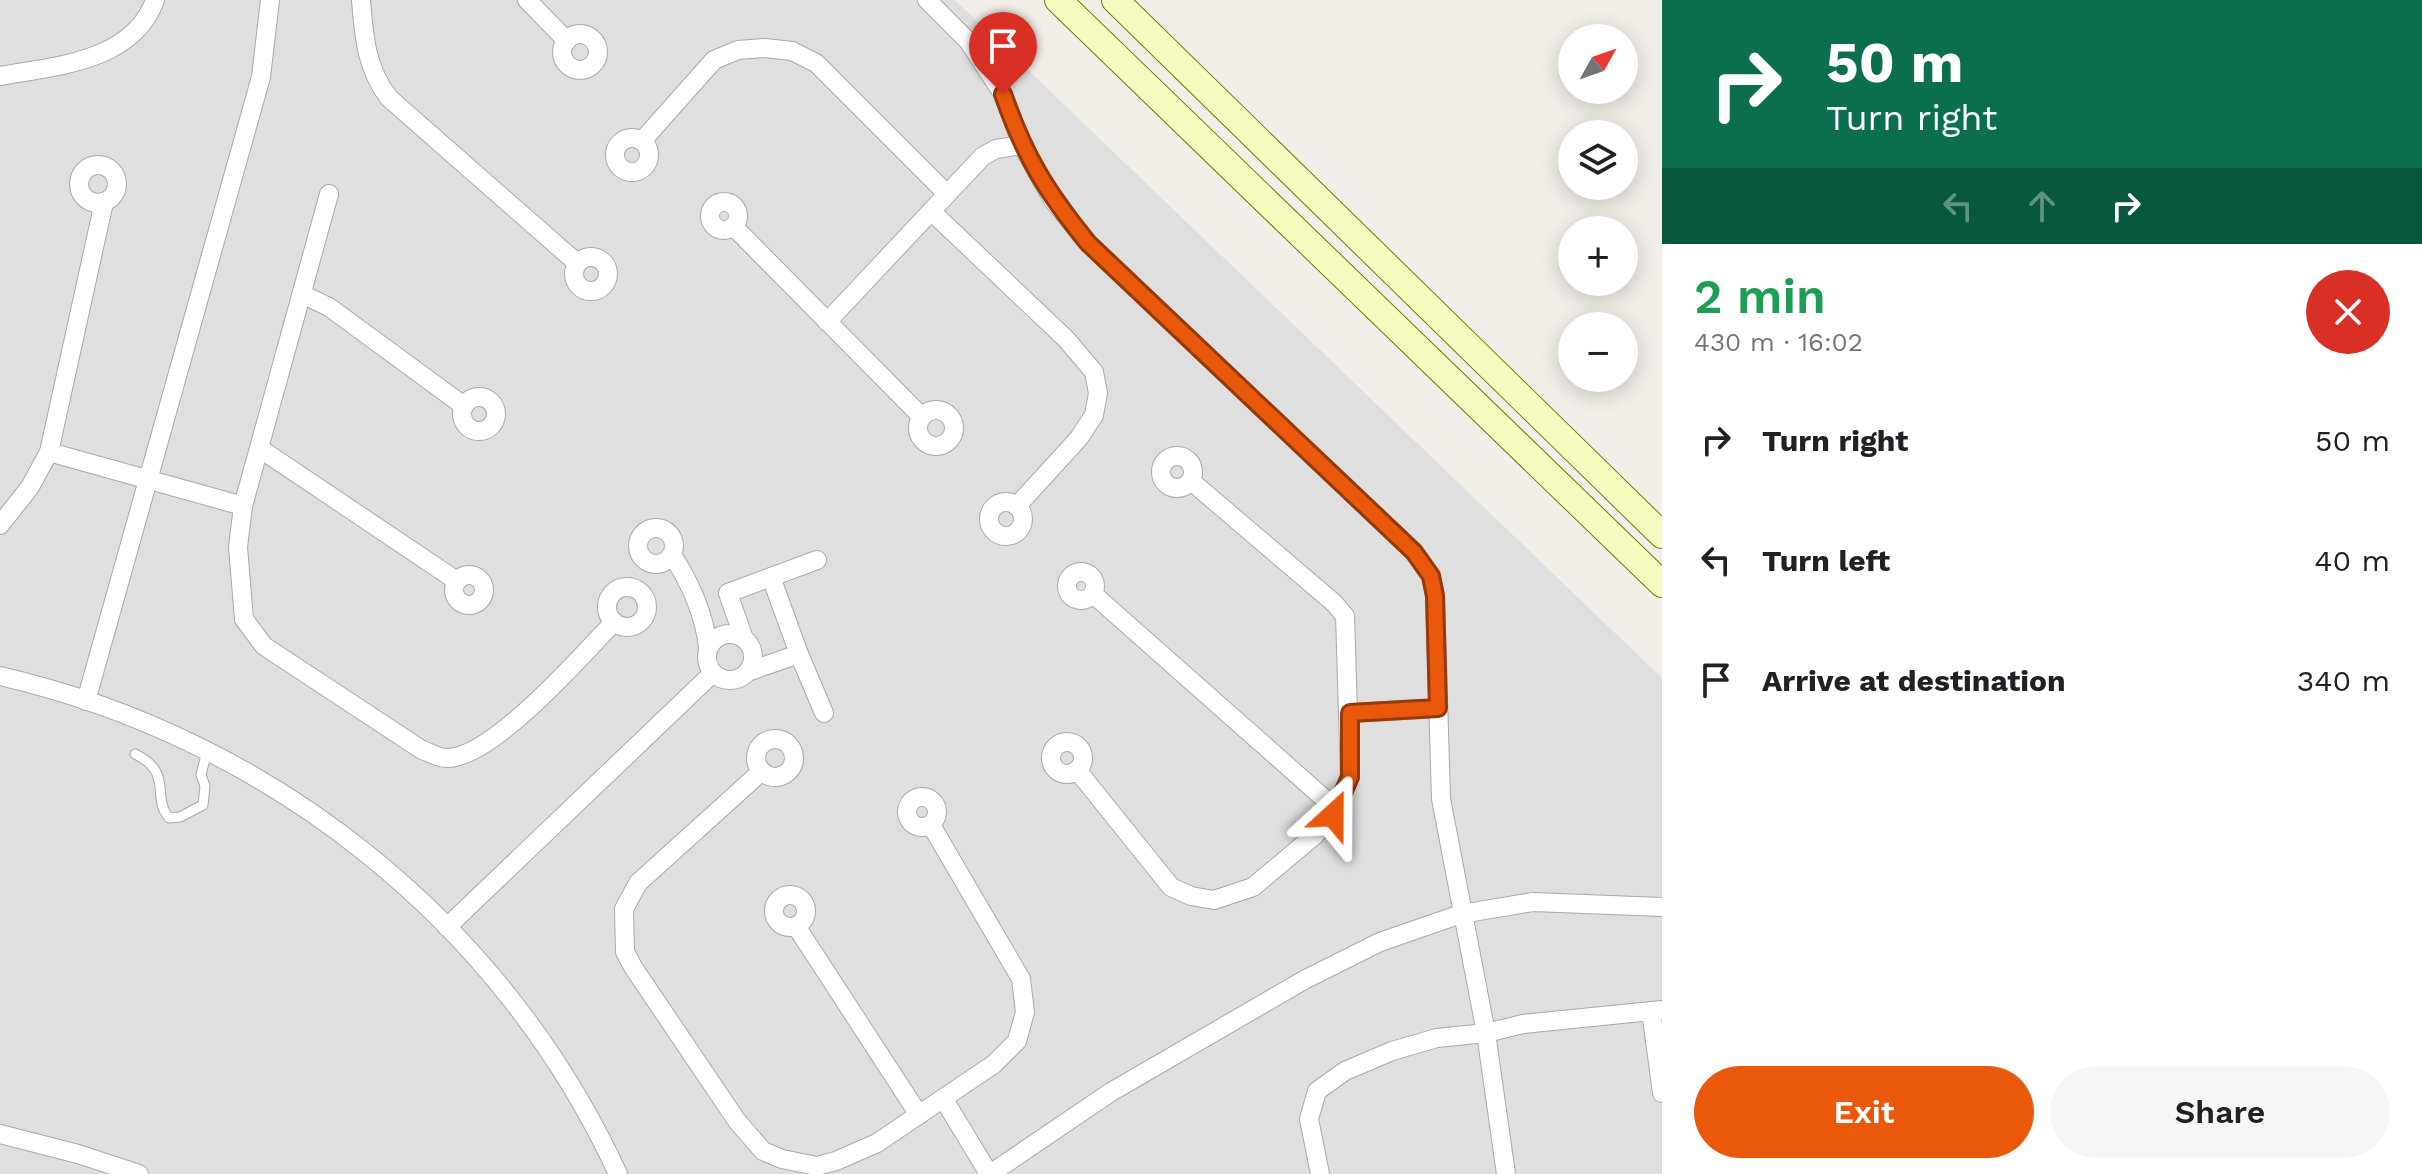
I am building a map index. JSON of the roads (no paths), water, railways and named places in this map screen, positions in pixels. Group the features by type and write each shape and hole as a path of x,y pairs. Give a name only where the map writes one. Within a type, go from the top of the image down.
{"main road":[{"path":"1058,0 1662,584"},
{"path":"1115,0 1662,535"},
{"path":"1363,295 1388,267"}],"street":[{"path":"0,76 90,59 118,46 151,11 155,0"},
{"path":"86,701 261,77 270,0"},
{"path":"361,0 365,47 376,80 389,98 577,263"},
{"path":"527,0 567,41"},
{"path":"927,0 969,42 1003,94 1022,145 1053,200 1088,243 1414,552 1431,576 1435,596 1441,799 1486,1033 1506,1174"},
{"path":"642,141 714,60 738,50 765,48 792,51 816,63 947,194"},
{"path":"827,322 983,156 996,149 1022,145"},
{"path":"329,194 243,506 238,547 244,619 264,646 422,750 445,758 472,752 490,740 537,702 614,622"},
{"path":"0,525 30,487 49,452 104,202"},
{"path":"931,211 1066,339 1094,372 1098,393 1094,415 1079,438 1017,506"},
{"path":"734,227 922,417"},
{"path":"302,294 329,307 464,406"},
{"path":"259,448 457,581"},
{"path":"49,452 243,506"},
{"path":"1077,770 1171,887 1191,896 1214,900 1253,887 1315,835 1336,809 1350,777 1345,616 1334,603 1191,481"},
{"path":"672,555 724,635 752,651 756,665"},
{"path":"799,654 756,665 734,680 713,673 707,660 724,635 728,593 817,560"},
{"path":"771,577 824,713"},
{"path":"1093,594 1336,809"},
{"path":"447,927 713,673"},
{"path":"0,676 45,686 155,726 239,766 313,811 415,894 486,967 527,1017 575,1089 618,1174"},
{"path":"1350,713 1438,708"},
{"path":"762,771 638,883 624,909 625,952 737,1121 763,1151 782,1159 817,1166 877,1143 994,1064 1017,1041 1025,1012 1021,979 931,825"},
{"path":"943,1098 990,1174 1111,1092 1304,980 1380,942 1461,914 1533,902 1662,907"},
{"path":"796,926 919,1115"},
{"path":"1320,1174 1309,1119 1317,1091 1345,1071 1392,1051 1437,1038 1486,1033 1523,1024 1656,1010 1662,1093"},
{"path":"0,1134 139,1174"}],"lane":[{"path":"135,754 147,760 156,773 162,789 162,805 169,818 180,817 203,805 205,786 201,775 207,751"}]}
